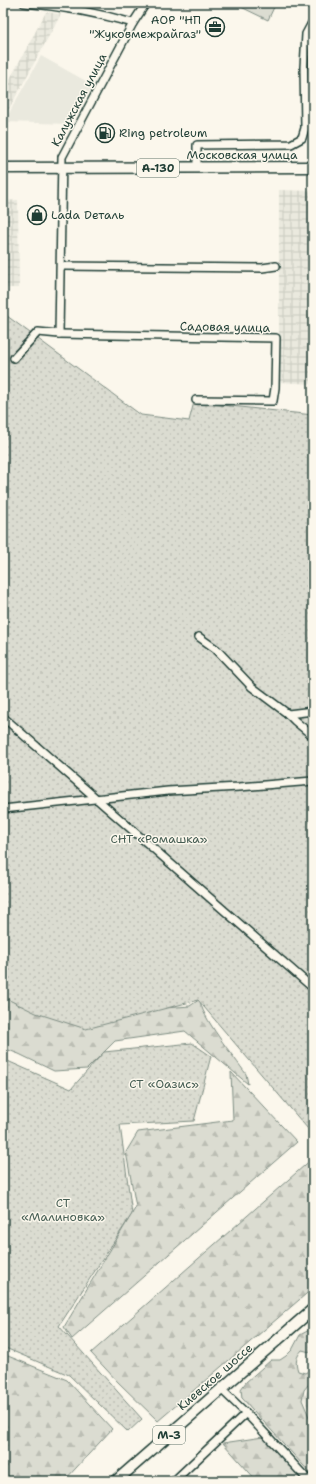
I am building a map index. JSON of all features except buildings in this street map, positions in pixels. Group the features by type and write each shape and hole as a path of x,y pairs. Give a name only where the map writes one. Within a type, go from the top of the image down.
{"highway":[{"name":"Московская улица","path":"3,168 313,168"},
{"name":"Киевское шоссе","path":"116,1481 313,1309"}],"street":[{"path":"24,3 44,5 114,18 133,24"},
{"name":"Калужская улица","path":"59,334 62,156 133,24 146,3"},
{"path":"196,168 197,145 291,144 302,138 306,128 304,67 306,34 313,21"},
{"path":"61,266 254,268 276,266"},
{"path":"14,358 38,332 59,334"},
{"name":"Садовая улица","path":"59,334 276,338 275,388 273,401 196,400"},
{"path":"199,637 216,649 252,687 288,714 313,736"},
{"path":"288,714 313,711"},
{"path":"3,717 96,800 313,988"},
{"path":"3,809 168,791 313,781"},
{"path":"222,1389 309,1481"},
{"path":"174,1481 246,1413"}],"shaded area":[{"path":"46,12 61,14 3,120 3,92"},
{"path":"41,56 93,85 69,124 4,122"},
{"path":"279,190 313,191 313,384 279,382"},
{"path":"18,200 19,288 3,288 3,201"},
{"path":"313,1384 313,1418 303,1397"}],"green space":[{"path":"238,3 272,3 275,5 268,20 237,5"},
{"name":"СНТ «Ромашка»","path":"3,313 141,415 189,421 194,402 313,415 313,1125 308,1129 198,1000 86,1029 36,1013 3,997"},
{"path":"3,994 19,1006 41,996 52,1017 190,1006 200,999 206,1016 212,1026 246,1074 248,1084 185,1031 115,1041 87,1069 54,1071 3,1048"},
{"name":"СТ «Малиновка»","path":"192,1043 211,1056 194,1121 120,1125 132,1214 59,1326 142,1419 128,1432 69,1375 3,1347 3,1059 71,1089 104,1052"},
{"path":"231,1072 297,1142 72,1339 64,1327 136,1207 126,1152 138,1132 233,1120"},
{"path":"313,1158 313,1288 158,1421 91,1353"},
{"path":"313,1328 313,1349 310,1352 302,1350 297,1357 296,1362 298,1371 305,1373 312,1369 313,1379 304,1390 302,1400 313,1426 313,1476 242,1398 241,1389 246,1382 271,1360 280,1360 286,1356 292,1350 300,1335"},
{"path":"3,1354 67,1380 112,1429 64,1481 3,1481"},
{"path":"263,1437 303,1481 257,1481 223,1443"}],"place":[{"name":"АОР \"НП \"Жуковмежрайгаз\"","path":"215,27"},
{"name":"Ring petroleum","path":"105,133"},
{"name":"Lada Dеталь","path":"37,215"}],"park label":[{"name":"СТ «Оазис»","path":"164,1084"}]}
